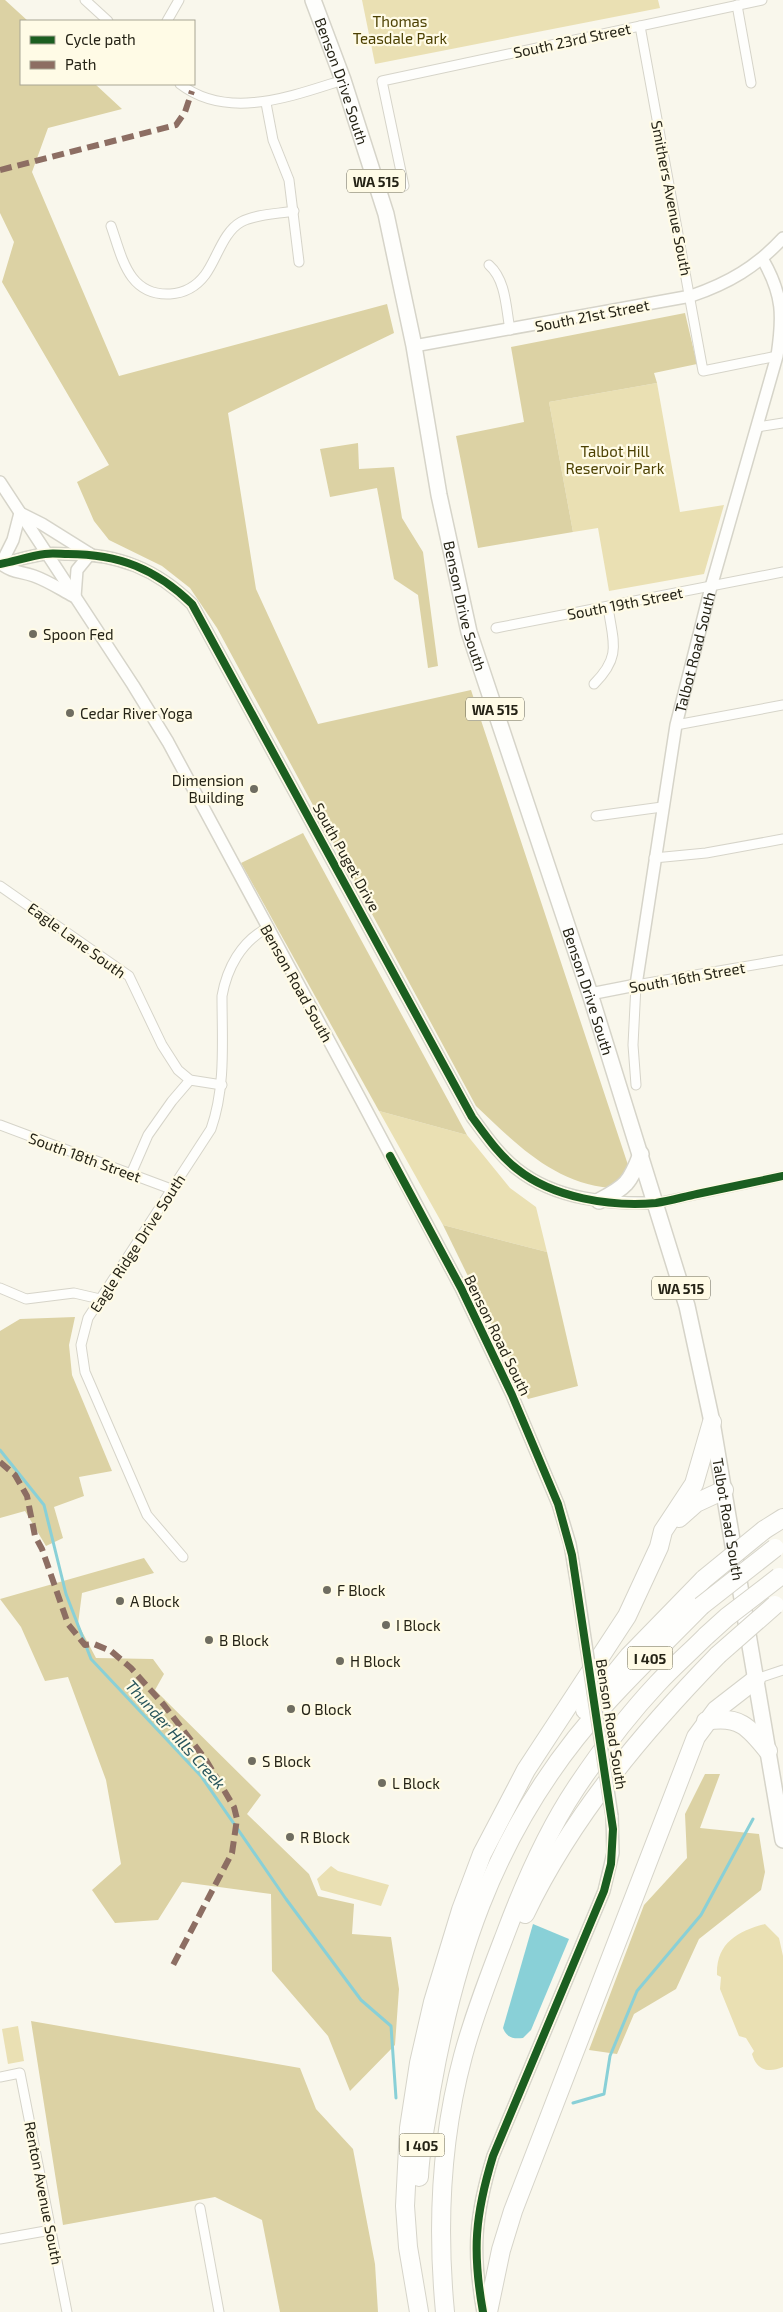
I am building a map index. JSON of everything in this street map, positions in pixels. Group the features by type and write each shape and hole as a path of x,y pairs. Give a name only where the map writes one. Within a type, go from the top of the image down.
{"highway":[{"path":"659,1547 663,1531 694,1484 712,1422"},
{"path":"420,2312 408,2247 405,2206 409,2128 420,2063 434,2002 448,1950 482,1854 526,1770 627,1616 659,1547 678,1519 696,1503 724,1490"},
{"path":"550,1774 566,1738 604,1686 648,1636 704,1579 764,1530 783,1518"},
{"name":"I 405","path":"420,2312 416,2253 420,2156 444,2026 466,1942 488,1884 526,1811 577,1736 612,1696 701,1606 779,1545"},
{"name":"I 405","path":"445,2312 441,2241 445,2168 463,2056 489,1976 513,1915 547,1838 566,1805 593,1765 657,1684 734,1611 782,1574"},
{"path":"463,2056 487,2011 522,1920 556,1856 625,1759 686,1688 718,1655 779,1602"},
{"path":"488,2312 494,2279 514,2211 696,1736 716,1710 756,1679"},
{"path":"706,1722 722,1719 739,1722 754,1733 768,1751"}],"main road":[{"name":"Benson Drive South","path":"313,0 343,80 386,214 414,346 439,495 469,632 590,994 656,1203"},
{"path":"599,1201 628,1184 641,1154"},
{"name":"Talbot Road South","path":"656,1203 689,1315 712,1422 783,1840"}],"street":[{"path":"85,0 107,20"},
{"path":"169,20 179,0"},
{"name":"South 23rd Street","path":"404,186 382,81 762,0"},
{"path":"738,4 752,83"},
{"name":"Smithers Avenue South","path":"640,26 691,296 703,371 777,356"},
{"path":"182,85 202,96 223,101 266,102 343,80"},
{"path":"266,102 272,140 289,180 299,262"},
{"path":"111,226 129,273 134,281 152,292 175,293 187,290 197,284 206,274 229,234 241,222 294,211"},
{"path":"763,260 783,238"},
{"name":"South 21st Street","path":"414,346 691,296 712,289 763,260"},
{"name":"Talbot Road South","path":"636,1085 633,1045 636,986 654,858 676,725 711,587 777,356 782,328 782,310 774,280 763,260"},
{"path":"489,265 498,274 501,283 510,330"},
{"path":"757,427 783,423"},
{"name":"Benson Road South","path":"0,482 134,685 168,742 267,928 362,1100 461,1288 512,1395 558,1504 570,1544 612,1816 613,1852 604,1891 493,2156 484,2184 476,2236 477,2268 483,2312"},
{"path":"20,513 42,524 90,554 77,570 75,597 45,580 30,574 11,572 0,564 13,540 20,513"},
{"name":"South Puget Drive","path":"0,564 46,554 90,554 124,561 162,578 192,604 472,1117 495,1148 517,1170 540,1184 565,1193 599,1201 656,1203"},
{"name":"South 19th Street","path":"496,628 783,572"},
{"path":"594,684 612,660 614,651 608,607"},
{"path":"676,725 783,705"},
{"path":"596,816 662,807"},
{"path":"654,858 706,852 783,839"},
{"name":"Eagle Lane South","path":"0,886 129,976 169,1058 178,1070 190,1080"},
{"name":"Eagle Ridge Drive South","path":"183,1557 148,1515 85,1372 81,1356 83,1332 88,1318 211,1129 222,1085 222,996 224,983 228,969 244,945 267,928"},
{"name":"South 16th Street","path":"590,994 783,960"},
{"path":"131,1174 148,1135 172,1101 190,1080 222,1085"},
{"name":"South 18th Street","path":"0,1125 171,1189"},
{"path":"656,1203 783,1176"},
{"path":"0,1288 26,1299 74,1293 100,1299"},
{"path":"756,1679 783,1670"},
{"name":"Renton Avenue South","path":"0,2077 20,2073 67,2312"},
{"path":"200,2208 219,2312"},
{"path":"0,2239 52,2230"}],"green space":[{"name":"Thomas Teasdale Park","path":"362,0 658,0 660,8 375,64"},
{"name":"Talbot Hill Reservoir Park","path":"657,383 680,512 724,505 704,574 609,591 598,528 573,532 549,402"},
{"path":"379,1111 467,1135 510,1188 536,1207 547,1252 443,1225"},
{"path":"331,1866 338,1871 389,1885 381,1906 321,1890 317,1879"},
{"path":"765,1924 779,1938 783,1956 783,2067 773,2070 764,2069 757,2064 752,2054 754,2051 746,2038 739,2036 720,1989 721,1977 717,1975 720,1955 730,1940 746,1930"},
{"path":"18,2026 24,2061 8,2064 2,2029"}],"shaded area":[{"path":"0,0 5,0 27,20 20,20 20,85 96,85 122,109 48,128 32,172 119,376 387,304 394,333 228,413 256,589 318,724 471,690 628,1165 626,1175 610,1188 589,1185 553,1170 505,1134 476,1106 217,628 190,588 162,566 109,540 94,521 77,482 109,465 2,282 14,242 0,213"},
{"path":"685,313 697,364 654,373 657,383 549,402 573,532 478,548 456,436 524,422 511,347"},
{"path":"358,443 359,469 394,467 402,518 423,552 438,666 428,668 418,595 394,579 377,488 330,497 320,449"},
{"path":"303,833 467,1135 379,1111 241,863"},
{"path":"443,1225 547,1252 578,1386 528,1399"},
{"path":"75,1317 69,1345 72,1375 112,1471 79,1477 84,1496 54,1507 63,1538 46,1546 25,1511 0,1518 0,1331 20,1319"},
{"path":"144,1558 154,1573 82,1593 78,1624 96,1658 153,1659 164,1674 155,1690 261,1795 247,1814 309,1874 318,1896 354,1904 352,1934 391,1937 399,1989 395,2045 350,2091 328,2036 272,1971 271,1894 182,1882 158,1920 115,1923 92,1890 121,1864 106,1780 68,1677 45,1681 21,1627 0,1599"},
{"path":"705,1774 720,1774 700,1828 759,1834 765,1872 761,1890 699,1939 676,1989 634,2014 617,2054 589,2050 644,1905 687,1858 685,1814"},
{"path":"31,2021 300,2068 316,2109 353,2149 375,2264 378,2312 280,2312 262,2220 215,2197 63,2225"}],"water":[{"path":"533,1924 569,1939 531,2030 523,2038 513,2038 506,2034 503,2028"}],"waterway":[{"name":"Thunder Hills Creek","path":"0,1450 44,1505 66,1594 91,1659 201,1776 286,1899 361,2000 391,2026 396,2098"},
{"name":"Thunder Hills Creek","path":"573,2103 604,2094 610,2056 637,1991 701,1915 753,1819"}],"marked path":[{"path":"0,170 176,125 185,112 192,91"},
{"path":"0,1462 15,1475 27,1496 35,1536 42,1549 68,1624 85,1645 94,1644 111,1651 131,1668 164,1705 206,1760 234,1807 237,1819 232,1853 172,1967"}],"cycle path":[{"path":"0,564 48,554 104,557 136,566 165,581 192,604 472,1117 510,1164 531,1179 565,1194 602,1202 639,1204 656,1203 783,1176"},
{"path":"390,1156 461,1288 512,1395 558,1504 572,1555 613,1829 611,1864 604,1891 493,2156 487,2177 477,2233 477,2270 483,2312"}],"place":[{"name":"Spoon Fed","path":"33,634"},
{"name":"Cedar River Yoga","path":"70,713"},
{"name":"Dimension Building","path":"254,789"},
{"name":"F Block","path":"327,1590"},
{"name":"A Block","path":"120,1601"},
{"name":"I Block","path":"386,1625"},
{"name":"B Block","path":"209,1640"},
{"name":"H Block","path":"340,1661"},
{"name":"O Block","path":"291,1709"},
{"name":"S Block","path":"252,1761"},
{"name":"L Block","path":"382,1783"},
{"name":"R Block","path":"290,1837"}]}
